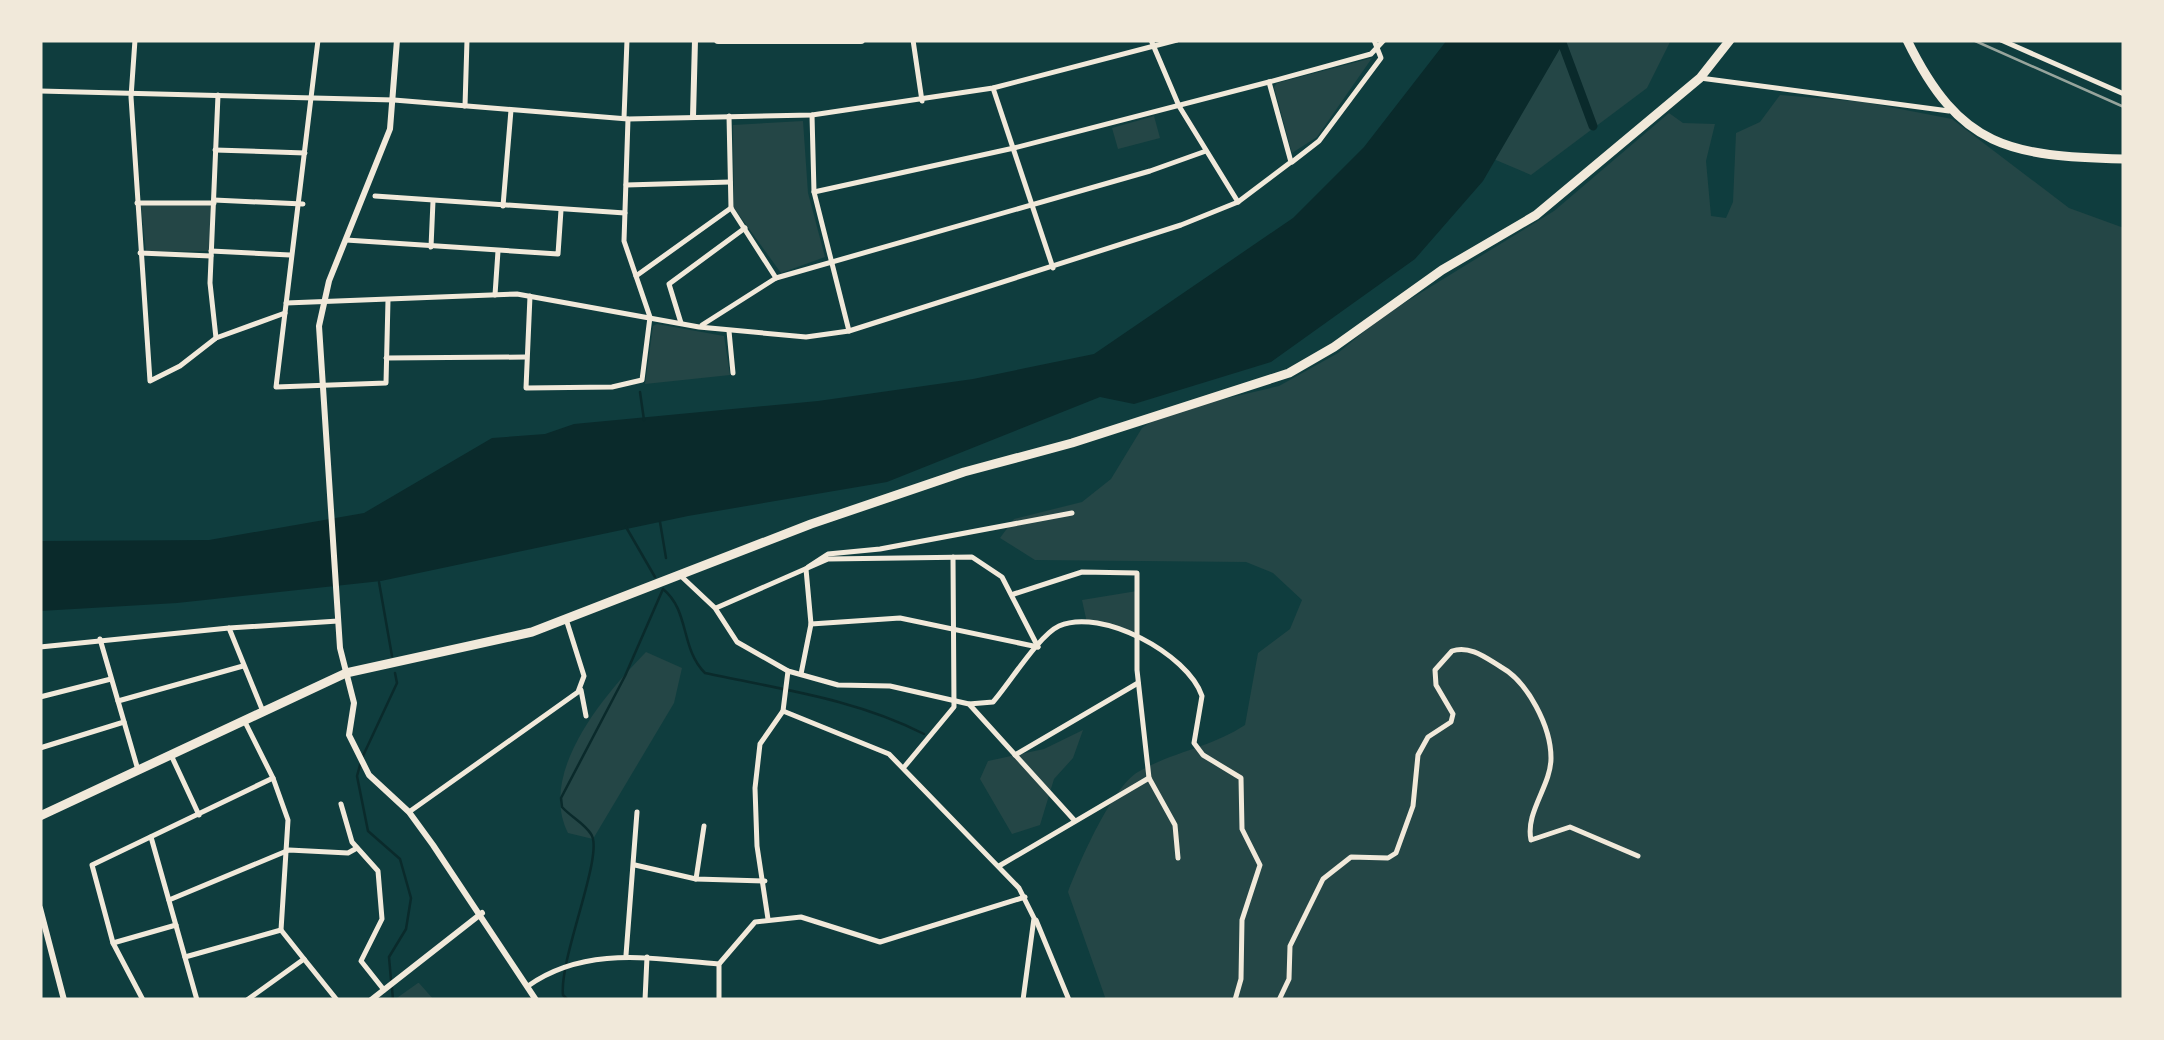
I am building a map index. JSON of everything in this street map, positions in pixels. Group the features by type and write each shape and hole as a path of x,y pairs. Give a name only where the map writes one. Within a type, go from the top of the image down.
{"highway":[{"path":"40,816 346,673 501,640 566,620 680,574 964,472 1090,438 1289,373 1334,347 1442,270 1520,226 1700,78 1730,40"},
{"path":"1908,40 1948,111 2009,146 2044,156 2124,159"}],"main road":[{"path":"718,40 861,40"}],"street":[{"path":"134,40 137,203 150,381 180,366 216,338 284,313"},
{"path":"318,40 276,387 386,382 388,300"},
{"path":"397,40 394,100 373,182 322,302 322,384 340,648 354,703 348,723 354,748 369,774 409,812 482,913 536,1000"},
{"path":"465,106 467,40"},
{"path":"530,296 526,388 612,387 642,380 650,317 624,241 627,40"},
{"path":"693,117 696,40"},
{"path":"914,40 922,102"},
{"path":"40,92 133,91 394,100 626,119 812,114 922,102 993,88 1152,43 1176,40"},
{"path":"286,303 530,296 729,331 806,337 849,330 1052,268 1238,202 1329,127 1381,58 1374,40"},
{"path":"814,192 1014,148 1269,82 1371,54 1384,40"},
{"path":"2000,40 2124,94"},
{"path":"1152,43 1179,106 1238,202"},
{"path":"1700,78 1948,111"},
{"path":"1269,82 1291,162"},
{"path":"993,88 1052,268"},
{"path":"216,338 211,254 218,95"},
{"path":"503,206 511,110"},
{"path":"812,114 814,192 849,330"},
{"path":"728,116 732,208 776,278"},
{"path":"214,150 305,153"},
{"path":"699,327 776,278 1206,151"},
{"path":"626,184 730,182"},
{"path":"375,196 625,214"},
{"path":"431,247 434,200"},
{"path":"137,203 300,204"},
{"path":"636,276 732,208"},
{"path":"346,240 558,254 561,210"},
{"path":"681,323 668,284 745,228"},
{"path":"495,295 498,251"},
{"path":"140,253 290,255"},
{"path":"729,331 733,373"},
{"path":"386,358 526,357"},
{"path":"806,569 828,554 880,549 1072,512"},
{"path":"904,766 956,702 952,630 954,557"},
{"path":"715,608 828,559 972,557 987,566 1014,594 1038,647"},
{"path":"801,674 811,624 806,569"},
{"path":"1014,594 1082,572 1137,572 1136,637 1150,778 1175,826 1178,858"},
{"path":"680,574 715,608 737,642 788,671 838,685 890,686 956,702 993,702 1049,632 1062,624 1107,624 1171,656 1200,689 1194,743 1203,755 1232,770 1243,787 1242,829 1260,871 1242,920 1241,979 1234,1000"},
{"path":"811,624 900,618 1038,647"},
{"path":"566,620 584,676 581,687 586,716"},
{"path":"40,647 229,628 338,622"},
{"path":"229,628 262,710"},
{"path":"100,639 138,770"},
{"path":"1279,1000 1289,978 1290,946 1323,879 1352,857 1388,858 1396,854 1413,806 1418,755 1428,737 1450,722 1453,714 1436,684 1435,670 1452,651 1470,650 1515,675 1532,696 1551,758 1537,798 1531,840 1570,827 1638,856"},
{"path":"118,701 243,666"},
{"path":"768,919 756,831 758,755 764,734 783,711 788,671"},
{"path":"40,697 111,678"},
{"path":"1015,754 1139,683"},
{"path":"409,812 581,687"},
{"path":"970,704 1075,821"},
{"path":"783,711 889,754 904,766 1025,898 1069,1000"},
{"path":"243,719 285,807 289,850 282,930 337,1000"},
{"path":"40,748 124,722"},
{"path":"171,755 199,814"},
{"path":"142,1000 113,944 92,865 274,778"},
{"path":"999,866 1150,778"},
{"path":"341,804 357,848 378,871 383,912 361,961 382,991"},
{"path":"626,955 637,812"},
{"path":"696,879 704,826"},
{"path":"151,837 196,1000"},
{"path":"169,900 289,850 348,853 357,848"},
{"path":"635,865 696,879 765,881"},
{"path":"719,1000 719,964 755,922 801,917 880,942 1025,898"},
{"path":"40,908 64,1000"},
{"path":"371,1000 482,913"},
{"path":"1023,1000 1034,918"},
{"path":"113,944 176,924"},
{"path":"185,957 282,930"},
{"path":"528,986 569,965 626,955 719,964"},
{"path":"645,1000 647,958"},
{"path":"247,1000 304,959"}],"shaded area":[{"path":"1447,40 1565,40 1483,181 1415,259 1271,362 1134,404 1100,397 887,482 688,516 381,581 177,603 40,611 40,541 209,540 364,513 492,438 545,434 574,424 818,401 973,379 1094,354 1293,218 1364,147"},
{"path":"1498,40 1671,40 1647,88 1531,175 1484,155"},
{"path":"1372,58 1317,137 1292,153 1274,87 1277,83"},
{"path":"1780,95 1864,102 1952,119 2069,208 2124,228 2124,1000 1106,1000 1068,892 1088,845 1107,809 1138,772 1245,725 1258,653 1290,629 1302,600 1273,573 1246,562 1035,560 1000,538 1014,519 1082,502 1111,479 1142,428 1164,413 1279,386 1338,353 1383,316 1554,211 1669,113 1683,123 1715,124 1706,161 1711,216 1726,218 1733,202 1736,133 1760,122"},
{"path":"1154,116 1160,138 1118,149 1112,128"},
{"path":"803,121 808,193 825,257 781,273 734,208 733,125"},
{"path":"141,205 210,205 210,251 146,252"},
{"path":"653,326 724,336 730,375 645,384"},
{"path":"1137,591 1137,637 1107,624 1087,623 1082,600"},
{"path":"646,652 682,668 674,703 593,839 568,833 561,809 561,785 569,760 596,711"},
{"path":"1083,730 1073,758 1054,779 1040,825 1012,834 980,779 988,761 1044,749"},
{"path":"418,983 434,1000 394,1000"}],"waterway":[{"path":"1561,40 1593,126"},
{"path":"640,392 644,420"},
{"path":"660,522 666,558"},
{"path":"626,527 655,577"},
{"path":"379,582 392,656"},
{"path":"568,1000 563,995 564,978 594,845 588,830 562,807 561,798 625,676 663,589 672,598 692,652 705,673 844,704 924,734"},
{"path":"362,758 397,683 395,673"},
{"path":"360,765 357,776 368,831 400,859 411,898 406,929 389,957 391,980"},
{"path":"392,988 393,1000"}],"railway":[{"path":"1973,40 2124,107"}]}
